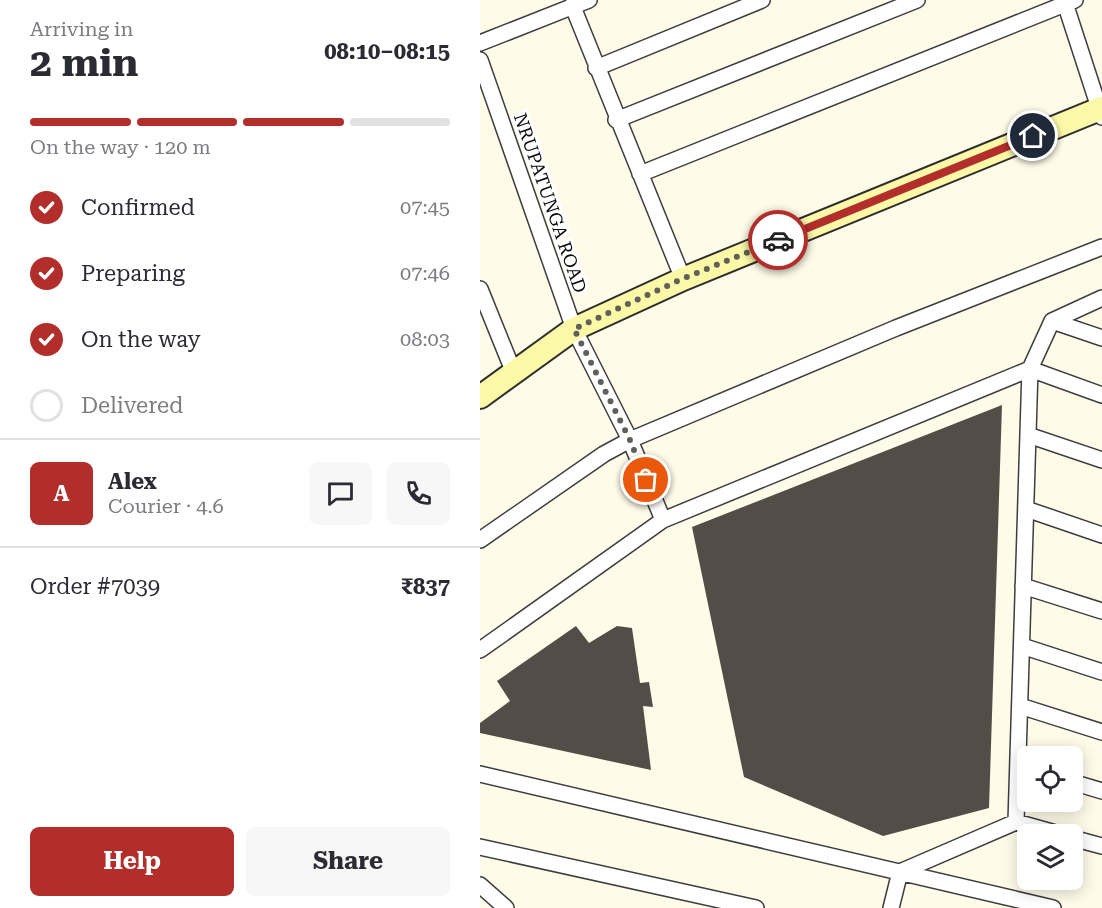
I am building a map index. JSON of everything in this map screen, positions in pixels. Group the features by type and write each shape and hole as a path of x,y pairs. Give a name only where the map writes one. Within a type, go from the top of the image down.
{"street":[{"path":"480,43 573,4 589,0"},
{"path":"596,68 762,0"},
{"path":"616,120 917,0"},
{"path":"480,397 574,329 682,279 1101,111 1067,2 640,174"},
{"path":"573,4 616,120 682,279"},
{"name":"NRUPATUNGA ROAD","path":"480,60 574,329 630,440 663,520"},
{"path":"480,540 604,454 630,440 896,328 1102,247"},
{"path":"480,288 514,374"},
{"path":"1022,746 1020,706 1030,369 1052,321 1102,298"},
{"path":"1052,321 1102,339"},
{"path":"480,650 663,520 1030,369 1102,395"},
{"path":"1028,435 1102,460"},
{"path":"1026,509 1102,535"},
{"path":"1023,586 1102,611"},
{"path":"1022,646 1102,672"},
{"path":"1020,706 1102,732"},
{"path":"480,774 1053,908"},
{"path":"1083,786 1102,792"},
{"path":"1016,822 1017,812"},
{"path":"900,872 1016,822 1023,824"},
{"path":"1083,841 1102,846"},
{"path":"480,847 756,908"},
{"path":"891,908 900,872"},
{"path":"480,885 506,908"}],"building":[{"path":"1002,405 989,808 883,836 744,777 692,527"},
{"path":"576,626 589,643 617,626 632,628 640,683 649,682 653,707 643,706 651,770 480,733 480,723 510,701 497,681"}],"way so far":[{"path":"646,480 630,440 574,329 682,279 778,240"}],"route":[{"path":"778,240 1033,136"}]}
